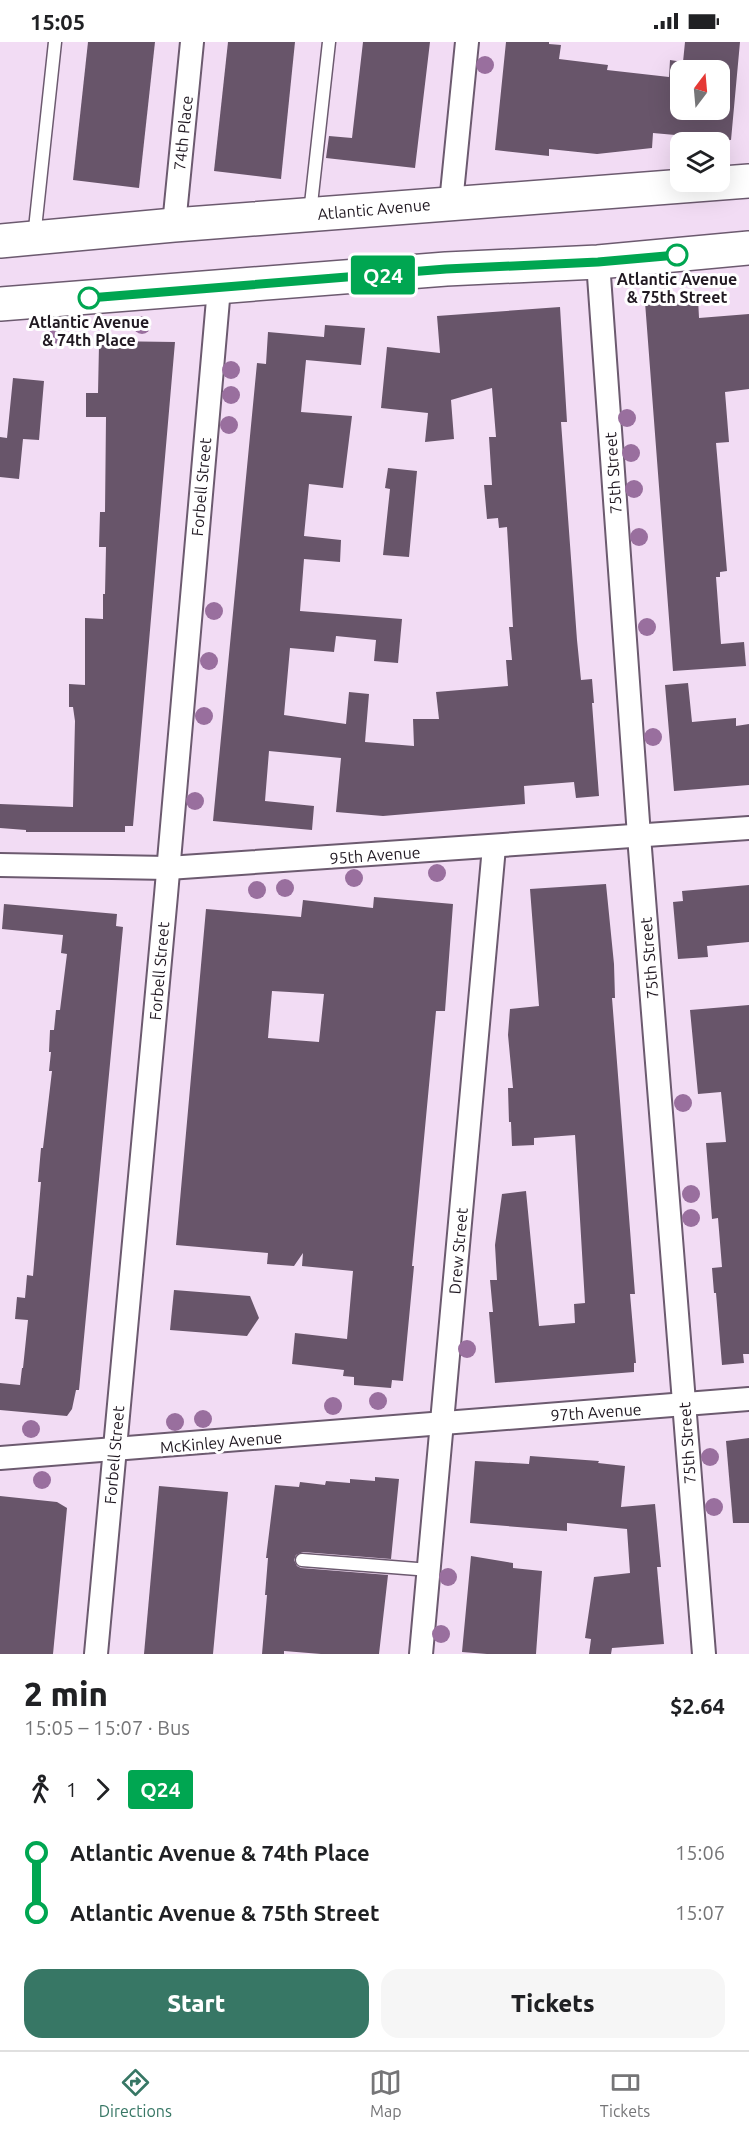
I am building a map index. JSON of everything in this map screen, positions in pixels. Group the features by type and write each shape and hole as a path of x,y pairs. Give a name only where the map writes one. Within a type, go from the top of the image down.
{"main road":[{"name":"Atlantic Avenue","path":"0,241 310,214 749,181"},
{"path":"0,304 446,269 598,262 749,248"}],"street":[{"name":"74th Place","path":"174,225 192,42"},
{"path":"451,203 467,42"},
{"name":"75th Street","path":"598,262 639,836 704,1654"},
{"name":"Forbell Street","path":"96,1654 219,288"},
{"name":"95th Avenue","path":"0,865 168,868 749,828"},
{"name":"Drew Street","path":"422,1654 494,847"},
{"name":"97th Avenue","path":"443,1424 749,1400"},
{"name":"McKinley Avenue","path":"0,1458 443,1424"}],"lane":[{"path":"34,238 55,42"},
{"path":"310,214 329,42"},
{"path":"302,1560 430,1570"}],"building":[{"path":"88,42 155,42 139,188 73,180"},
{"path":"228,42 295,42 281,179 214,171"},
{"path":"363,42 430,42 415,168 326,158 329,136 352,138"},
{"path":"506,42 549,42 549,44 561,45 559,59 608,65 607,70 669,77 670,60 670,120 730,120 730,60 683,60 685,42 740,42 731,140 730,132 653,133 652,148 597,154 549,149 549,156 495,150"},
{"path":"698,298 699,318 749,314 749,389 725,392 729,442 716,443 727,571 720,572 720,577 716,577 721,644 744,642 746,666 673,671 645,302"},
{"path":"560,307 567,422 561,422 577,640 581,680 592,679 599,796 576,798 574,782 524,786 525,804 383,816 336,812 341,758 269,751 265,801 314,806 312,830 213,821 257,363 266,364 268,332 324,337 325,325 365,328 361,365 306,360 301,412 352,416 343,488 309,484 304,536 341,540 340,562 304,559 300,611 402,619 398,663 374,661 376,640 336,636 334,652 290,648 284,715 346,724 349,692 369,694 365,742 414,746 413,719 439,719 436,692 508,686 506,660 512,660 509,627 513,627 507,527 499,528 498,518 487,519 484,485 492,485 489,437 496,437 492,388 451,400 454,439 425,442 428,413 381,408 387,347 440,353 437,316"},
{"path":"105,341 175,342 133,826 125,826 125,832 26,832 26,830 0,828 0,804 73,807 75,721 73,707 69,707 69,684 85,685 85,618 103,619 103,594 105,594 106,547 99,547 100,512 105,512 106,417 86,417 86,393 98,393 99,345 105,345"},
{"path":"13,378 44,381 39,440 23,439 19,479 0,477 0,437 7,438"},
{"path":"388,468 417,471 409,557 383,555 390,489 385,488"},
{"path":"688,683 692,722 736,718 736,726 749,724 749,785 674,791 665,685"},
{"path":"606,884 614,964 615,998 612,998 635,1294 630,1294 636,1363 634,1363 634,1372 495,1383 489,1312 493,1312 490,1280 497,1280 495,1245 502,1194 526,1191 539,1326 575,1323 574,1304 585,1303 575,1135 534,1138 534,1145 512,1146 508,1088 513,1088 508,1035 510,1009 539,1006 530,889"},
{"path":"749,885 749,942 707,946 708,957 678,959 673,902 683,901 682,891"},
{"path":"374,897 453,904 445,1011 436,1011 403,1381 392,1380 391,1388 354,1385 354,1377 343,1376 344,1370 292,1364 295,1333 347,1339 353,1271 302,1266 303,1253 294,1266 267,1264 268,1253 176,1245 206,909 301,917 303,900 373,908","holes":["272,991 324,994 319,1042 268,1038"]},
{"path":"4,904 117,914 116,926 123,927 79,1390 76,1390 72,1409 67,1416 0,1410 0,1383 20,1385 23,1368 28,1320 15,1319 17,1297 25,1298 27,1275 33,1276 41,1182 38,1182 41,1148 43,1148 52,1071 49,1071 50,1030 54,1030 56,1010 60,1010 67,954 61,953 63,935 2,929"},
{"path":"749,1005 749,1354 743,1354 744,1363 722,1365 712,1268 722,1267 718,1218 712,1219 706,1143 726,1142 721,1092 698,1094 690,1010"},
{"path":"174,1290 250,1296 259,1318 247,1336 170,1330"},
{"path":"749,1438 749,1523 733,1523 726,1441"},
{"path":"530,1456 599,1461 598,1463 625,1466 621,1507 655,1504 661,1567 657,1567 664,1644 612,1648 611,1654 589,1654 591,1639 585,1638 594,1577 630,1573 627,1529 567,1523 567,1531 470,1523 475,1461 529,1464"},
{"path":"375,1477 399,1479 391,1559 303,1552 296,1555 294,1560 301,1568 388,1575 379,1654 321,1654 284,1651 284,1654 262,1654 267,1595 265,1595 268,1558 266,1558 275,1485 299,1487 300,1482 325,1485 326,1481 350,1483 350,1479 375,1481"},
{"path":"159,1486 228,1492 213,1654 144,1654"},
{"path":"0,1496 57,1502 67,1508 53,1654 0,1654"},
{"path":"471,1556 513,1563 513,1568 542,1571 536,1654 462,1652"}],"bus line":[{"name":"Q24","path":"89,298 446,269 598,262 677,255"}],"place":[{"name":"Atlantic Avenue & 75th Street","path":"677,255"},
{"name":"Atlantic Avenue & 74th Place","path":"89,298"}]}
